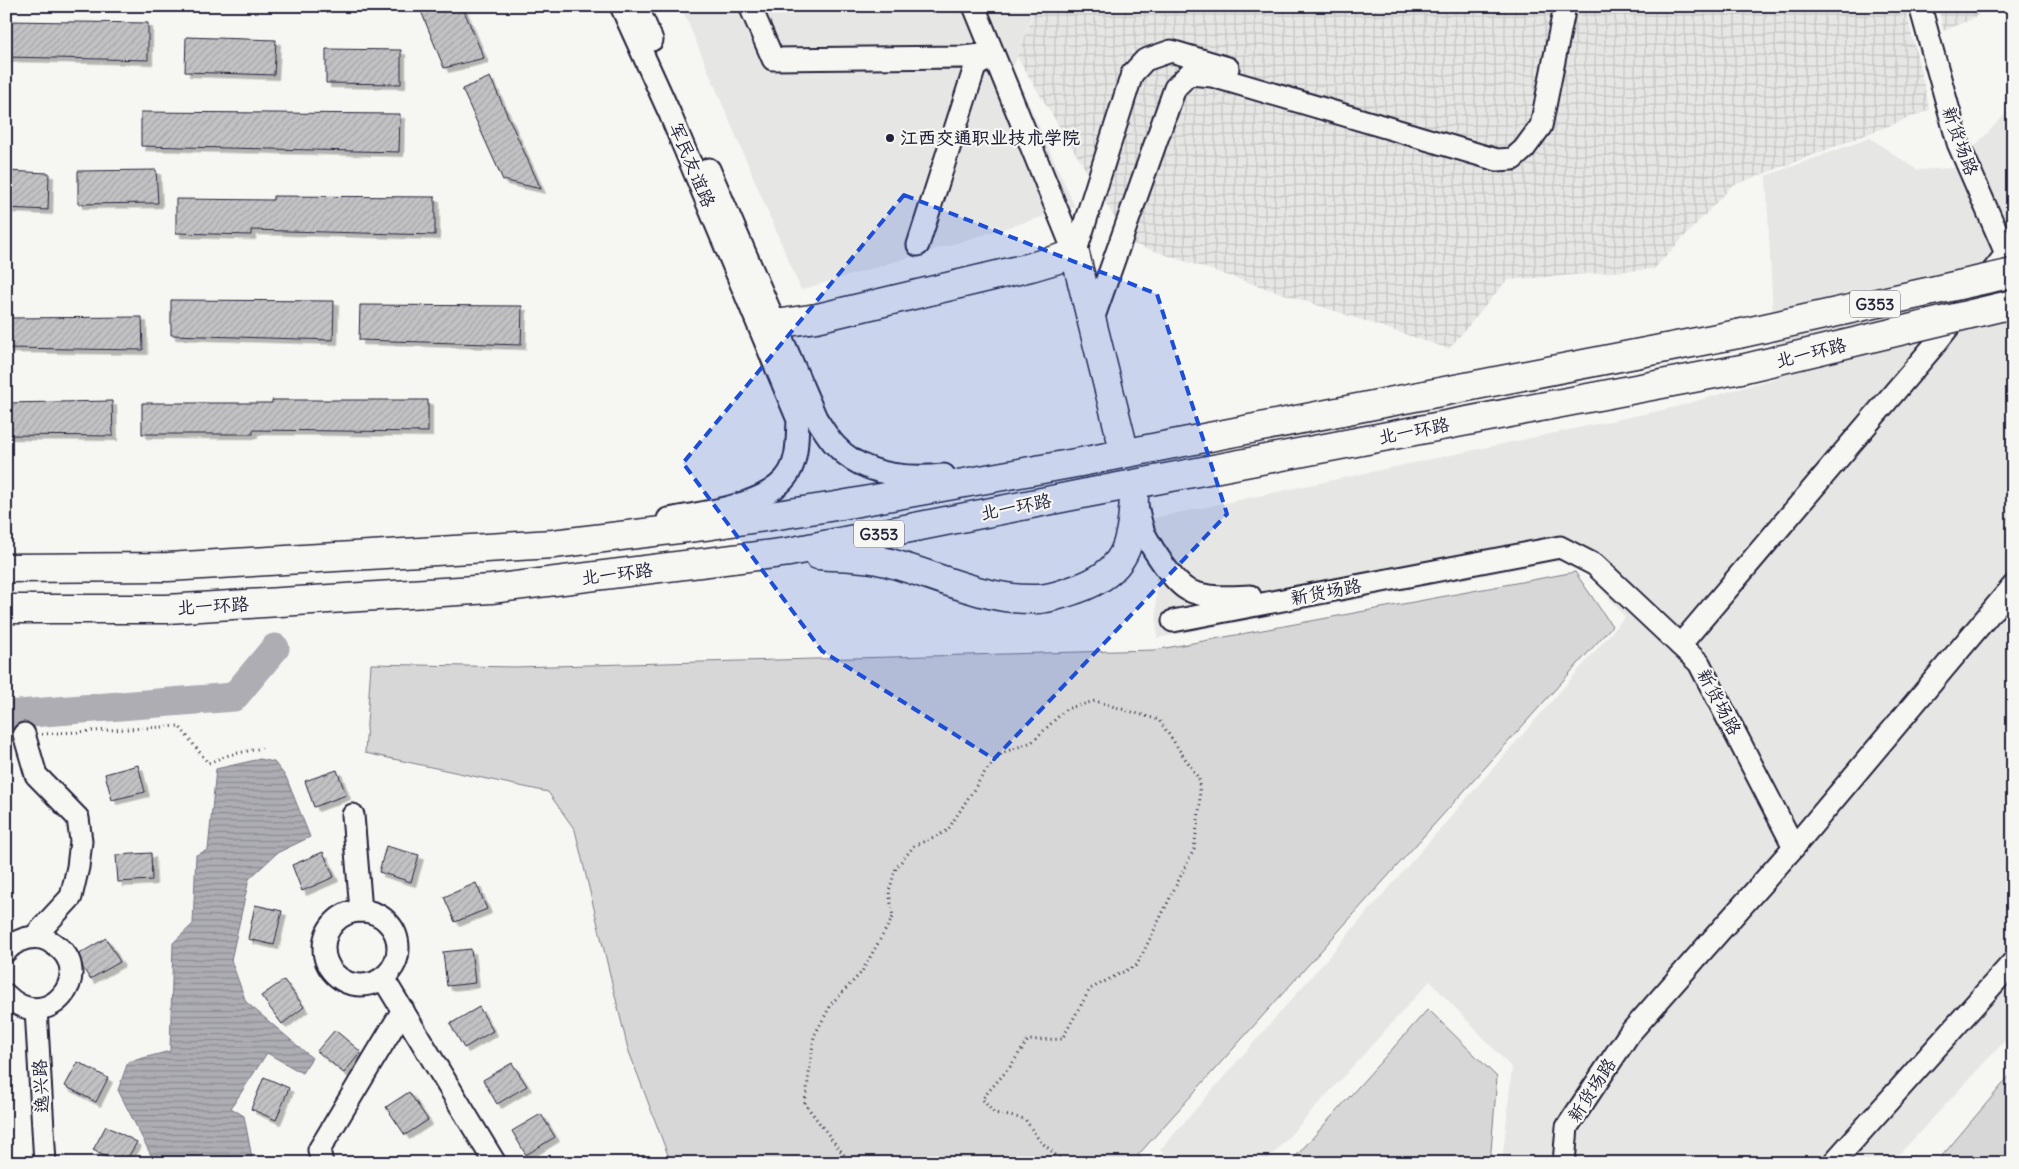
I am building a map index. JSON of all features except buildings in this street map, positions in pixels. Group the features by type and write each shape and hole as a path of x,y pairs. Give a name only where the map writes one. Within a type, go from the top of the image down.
{"highway":[{"path":"766,325 827,316 1031,267 1075,254 1121,438"},
{"name":"北一环路","path":"6,568 168,567 553,544 712,525 836,506 1081,462 1738,334 2011,266"},
{"name":"北一环路","path":"6,609 167,609 491,589 789,552 1107,489 1741,370 2013,304"},
{"path":"789,552 881,561 1002,597 1038,600 1096,583 1117,565 1129,544 1133,522 1134,497"}],"street":[{"name":"军民友谊路","path":"621,6 766,325"},
{"name":"军民友谊路","path":"637,6 683,106 766,325"},
{"path":"750,6 773,59 962,57 993,54"},
{"path":"974,6 1075,254"},
{"path":"1075,254 1132,74 1145,60 1171,51 1499,149 1515,141 1530,121 1554,6"},
{"path":"1092,322 1175,88 1189,74 1212,76 1497,160 1513,159 1524,149 1541,126 1565,6"},
{"name":"新货场路","path":"1920,6 1958,143 2011,266"},
{"path":"918,245 974,67 993,54"},
{"path":"1680,645 1932,348 2011,266"},
{"path":"766,325 816,418 836,446 856,463 878,471 914,478 1081,462"},
{"path":"553,544 749,502 779,486 789,473 797,449 798,420 766,325"},
{"path":"1134,497 1145,535 1176,580 1188,590 1204,595 1226,598 1346,588"},
{"name":"新货场路","path":"1173,621 1560,547 1595,565 1699,663 1794,847 1629,1034 1567,1127 1564,1163"},
{"path":"1794,847 2013,586"},
{"path":"24,734 36,775 78,818 82,841 71,897 34,937"},
{"path":"353,815 361,911"},
{"path":"361,911 372,912 390,924 399,948 398,957 392,969 383,978 370,984 357,985 344,982 333,973 326,962 324,942 328,930 337,920 348,913 361,911"},
{"path":"6,951 21,940 34,937 46,939 61,949 68,959 71,971 70,983 60,1000 49,1007 25,1008 14,1003 6,995"},
{"path":"1833,1163 2013,962"},
{"path":"383,978 495,1163"},
{"name":"逸兴路","path":"36,1009 45,1163"},
{"path":"322,1163 319,1150 403,1010"}],"path":[{"path":"850,1163 805,1104 808,1074 814,1036 832,1002 861,973 893,917 889,890 896,868 914,846 946,831 985,772 1002,753 1032,742 1066,709 1095,701 1159,720 1198,779 1200,805 1194,850 1137,965 1090,989 1062,1039 1028,1040 1010,1067 982,1099 994,1113 1025,1119 1039,1140 1065,1163"},
{"path":"24,734 179,726 208,764 229,755 262,748"}],"highlighted area":[{"path":"904,195 1157,294 1227,514 994,759 822,651 683,463"}],"shaded area":[{"name":"江西交通职业技术学院","path":"681,6 1035,6 1013,68 1075,207 801,290"},
{"path":"1036,6 1905,6 1930,110 1732,186 1654,269 1507,280 1449,349 1130,243 1017,57"},
{"path":"1938,6 1990,6 1972,19 1943,31"},
{"path":"2013,106 2013,1032 1891,1163 1502,1163 1512,1068 1430,981 1265,1163 1175,1163 1160,1150 1625,617 1575,558 1157,638 1154,518 1672,408 1776,378 1766,176 1870,138 1917,170 1954,168"},
{"path":"1575,572 1612,626 1138,1155 1146,1163 671,1163 628,1049 575,830 548,792 365,753 371,664 514,667 1155,650"},
{"path":"260,759 274,762 286,777 310,837 277,853 249,879 231,960 246,1002 312,1058 302,1073 267,1053 231,1108 244,1116 253,1163 155,1163 118,1090 128,1062 170,1051 173,943 193,924 196,855 208,850 216,769"},
{"path":"1428,1009 1497,1077 1490,1163 1290,1163"},
{"path":"2013,1072 2013,1163 1936,1163"}],"waterway":[{"path":"6,715 234,697 275,648"}],"place":[{"name":"江西交通职业技术学院","path":"890,138"}]}
